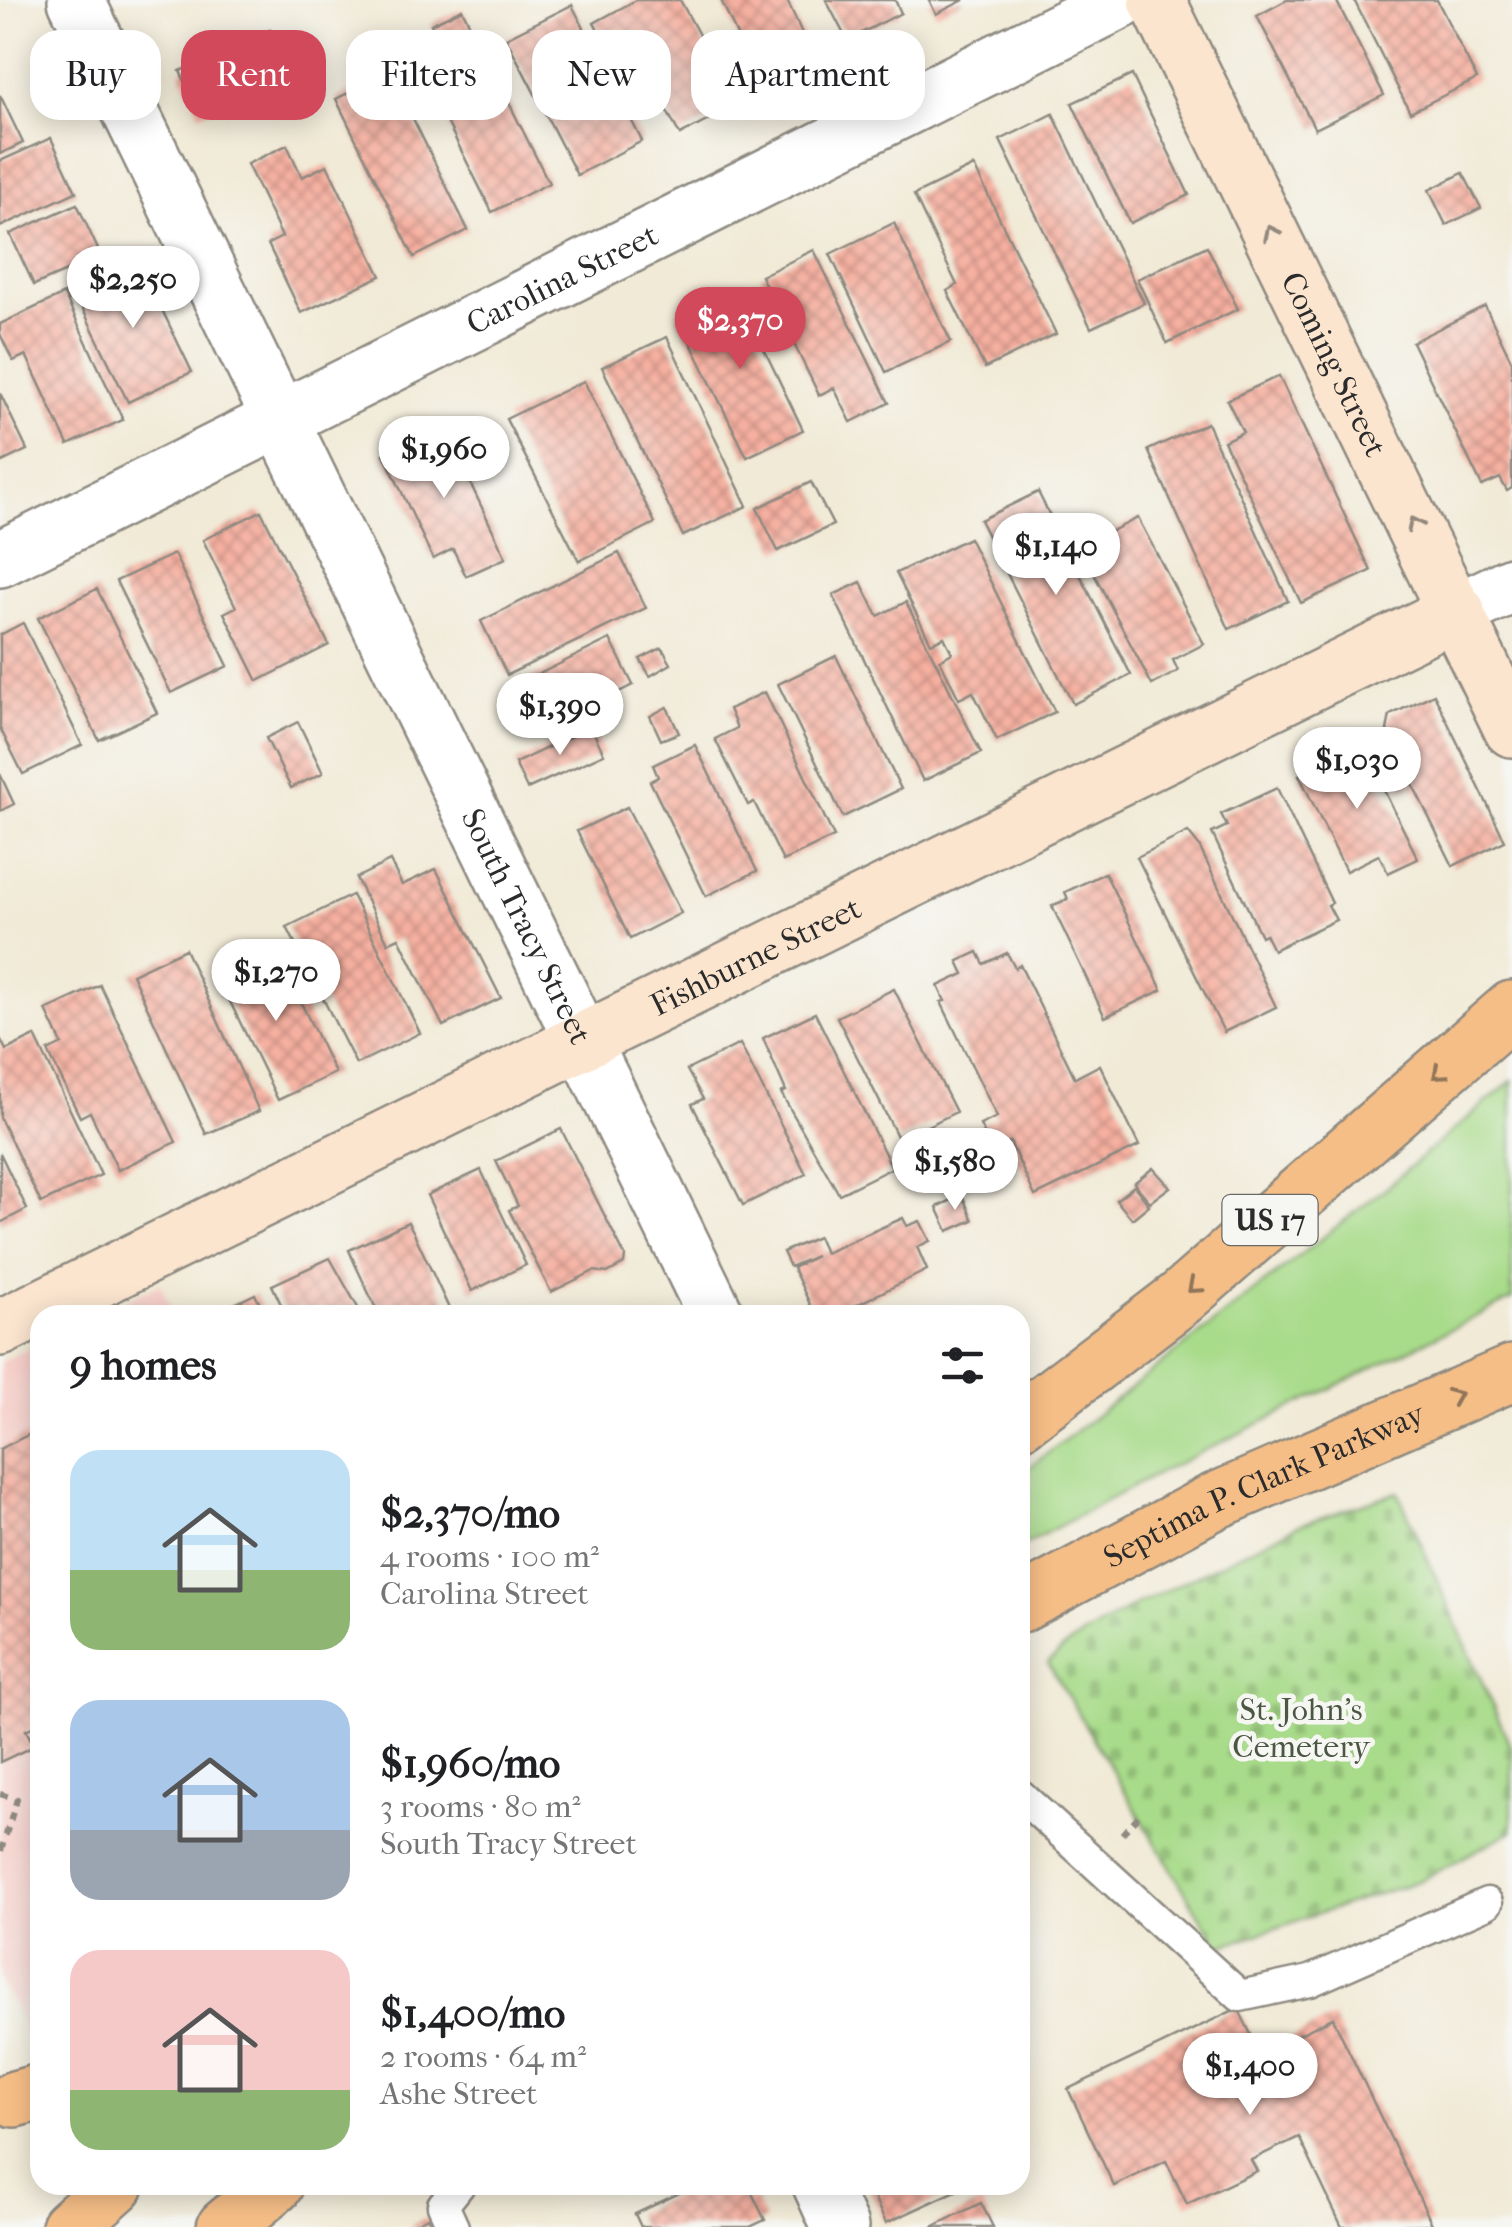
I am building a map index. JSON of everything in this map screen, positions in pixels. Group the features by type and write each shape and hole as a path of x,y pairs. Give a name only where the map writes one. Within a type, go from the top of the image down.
{"highway":[{"name":"US 17","path":"1030,1413 1182,1298 1512,1009"},
{"name":"Septima P. Clark Parkway","path":"1030,1600 1213,1502 1512,1373"},
{"path":"69,2227 105,2195"},
{"path":"226,2227 263,2195"}],"street":[{"name":"South Tracy Street","path":"76,0 711,1305"},
{"name":"Carolina Street","path":"0,560 1122,0"},
{"name":"Coming Street","path":"1158,0 1512,729"},
{"name":"Fishburne Street","path":"47,1305 1512,585"},
{"name":"Fishburne Street","path":"0,1328 30,1313"},
{"path":"826,2195 840,2227"}],"lane":[{"path":"1030,1804 1240,1996 1310,1981 1487,1903"},
{"path":"451,2195 443,2205 453,2227"}],"path":[{"path":"0,1794 18,1799 0,1854"}],"shaded area":[{"path":"160,1284 169,1305 117,1305"},
{"path":"30,1347 30,2035 0,1979 0,1362"}],"green space":[{"path":"1512,1081 1512,1299 1153,1476 1030,1542 1030,1467 1377,1195"},
{"name":"St. John's Cemetery","path":"1398,1492 1512,1749 1512,1831 1421,1880 1218,1947 1048,1663 1069,1644 1134,1606 1302,1524"}],"building":[{"path":"636,0 680,0 696,30 691,30 691,120 708,120 680,135 671,118 671,30 598,30 594,23"},
{"path":"721,0 787,0 801,30 735,30"},
{"path":"826,0 895,0 901,13 867,30 842,30"},
{"path":"929,0 964,0 936,14"},
{"path":"1287,0 1336,0 1384,95 1315,129 1257,16"},
{"path":"1354,0 1437,0 1477,79 1410,112"},
{"path":"572,5 585,30 532,30 532,88 512,50 512,35"},
{"path":"462,9 472,30 434,30 431,24"},
{"path":"1132,75 1189,195 1130,223 1072,103"},
{"path":"346,94 346,119 336,99"},
{"path":"0,95 23,143 0,154"},
{"path":"512,109 549,183 492,212 446,120 512,120"},
{"path":"1053,114 1144,303 1091,328 1000,140"},
{"path":"346,120 414,120 468,230 414,257"},
{"path":"548,120 631,120 642,141 577,175"},
{"path":"51,138 76,192 0,227 0,161"},
{"path":"287,145 302,177 327,165 381,276 301,313 268,244 282,237 247,164"},
{"path":"974,166 1056,334 985,368 947,291 957,285 914,195"},
{"path":"1463,173 1481,208 1446,225 1429,190"},
{"path":"77,204 101,256 34,285 10,234"},
{"path":"894,223 951,342 886,372 830,254"},
{"path":"1207,246 1238,309 1167,343 1137,279"},
{"path":"814,250 889,403 851,422 834,388 819,395 761,276"},
{"path":"138,260 192,372 128,402 74,291"},
{"path":"734,287 803,430 747,457 677,315"},
{"path":"64,294 123,420 68,445 26,355 13,361 0,334 0,324"},
{"path":"1485,306 1512,362 1512,488 1507,491 1500,478 1482,486 1412,342"},
{"path":"667,337 747,506 683,536 602,367"},
{"path":"1279,376 1371,571 1301,603 1224,441 1243,432 1227,400"},
{"path":"584,381 655,523 579,561 506,419"},
{"path":"0,393 27,450 0,463"},
{"path":"1207,423 1288,601 1229,629 1148,450"},
{"path":"443,426 506,558 466,576 453,549 433,559 384,454"},
{"path":"811,482 833,525 778,551 757,508"},
{"path":"1038,492 1131,675 1073,704 980,520"},
{"path":"261,511 329,645 258,681 224,613 236,607 203,540"},
{"path":"1138,518 1204,644 1173,660 1178,671 1152,685 1080,547"},
{"path":"969,538 1055,712 997,740 973,692 959,699 940,660 952,653 944,637 931,643 896,573"},
{"path":"619,553 646,608 507,675 481,621"},
{"path":"174,554 228,666 171,693 116,581"},
{"path":"861,582 878,616 906,602 981,753 923,781 833,595"},
{"path":"97,589 157,713 99,740 38,618"},
{"path":"23,623 82,745 23,774 0,728 0,635"},
{"path":"610,639 633,685 528,736 505,691"},
{"path":"662,648 671,664 650,676 640,659"},
{"path":"836,656 901,789 843,817 778,684"},
{"path":"765,692 834,837 783,861 754,802 748,805 715,739 737,728 729,709"},
{"path":"1434,694 1505,841 1453,866 1412,783 1404,787 1397,772 1404,768 1387,730 1390,715"},
{"path":"667,707 679,733 661,740 650,716"},
{"path":"298,722 323,773 291,788 266,738"},
{"path":"591,727 604,754 527,789 515,763"},
{"path":"1361,744 1418,859 1388,873 1379,855 1346,871 1299,775"},
{"path":"695,745 757,871 706,896 650,781 658,777 653,765"},
{"path":"0,774 14,804 0,811"},
{"path":"1277,788 1332,903 1328,905 1336,920 1273,950 1265,934 1261,936 1212,833 1227,826 1221,814"},
{"path":"627,807 681,913 630,939 577,831"},
{"path":"1188,832 1199,846 1276,1007 1224,1032 1137,857"},
{"path":"390,861 402,885 436,869 501,998 443,1026 399,938 388,943 356,878"},
{"path":"1105,873 1162,990 1105,1017 1052,906 1068,899 1065,892"},
{"path":"352,895 420,1033 356,1064 287,927"},
{"path":"274,947 335,1073 278,1100 217,975"},
{"path":"185,949 259,1111 206,1134 132,974"},
{"path":"978,952 984,964 1007,953 1015,968 1020,965 1075,1078 1100,1065 1139,1146 1035,1196 1010,1142 993,1151 980,1125 997,1117 941,1002 945,1001 938,986 964,974 958,961"},
{"path":"100,985 176,1142 118,1170 90,1112 80,1117 48,1051 62,1044 46,1010"},
{"path":"894,989 956,1112 899,1140 837,1017"},
{"path":"815,1013 892,1168 839,1194 781,1093 786,1091 763,1038"},
{"path":"35,1036 101,1175 41,1203 0,1118 0,1038 6,1050"},
{"path":"740,1044 806,1174 743,1205 692,1104 703,1099 687,1070"},
{"path":"561,1129 625,1256 624,1264 607,1273 594,1271 551,1292 509,1210 518,1206 496,1161"},
{"path":"976,1150 989,1175 976,1182 963,1156"},
{"path":"0,1153 27,1209 0,1223"},
{"path":"1153,1168 1170,1187 1150,1202 1134,1183"},
{"path":"481,1170 526,1265 472,1291 427,1195"},
{"path":"1134,1186 1149,1205 1132,1219 1116,1200"},
{"path":"962,1195 973,1220 948,1231 937,1207"},
{"path":"903,1218 907,1226 920,1221 930,1241 917,1247 927,1270 856,1305 810,1305 793,1268 816,1256 790,1267 783,1252 818,1237 825,1253"},
{"path":"408,1222 447,1305 374,1305 349,1250"},
{"path":"330,1258 356,1305 281,1305 272,1285"},
{"path":"255,1294 260,1305 232,1305"},
{"path":"30,1434 30,1728 26,1730 30,1748 0,1762 0,1449"},
{"path":"1238,2008 1260,2053 1333,2018 1432,2224 1342,2227 1299,2137 1251,2160 1257,2171 1187,2204 1166,2161 1114,2186 1068,2089"},
{"path":"675,2195 753,2195 765,2220 750,2227 641,2227 635,2214"},
{"path":"873,2195 947,2195 886,2223"},
{"path":"981,2203 993,2227 932,2227"},
{"path":"428,2217 432,2227 408,2227"}]}
